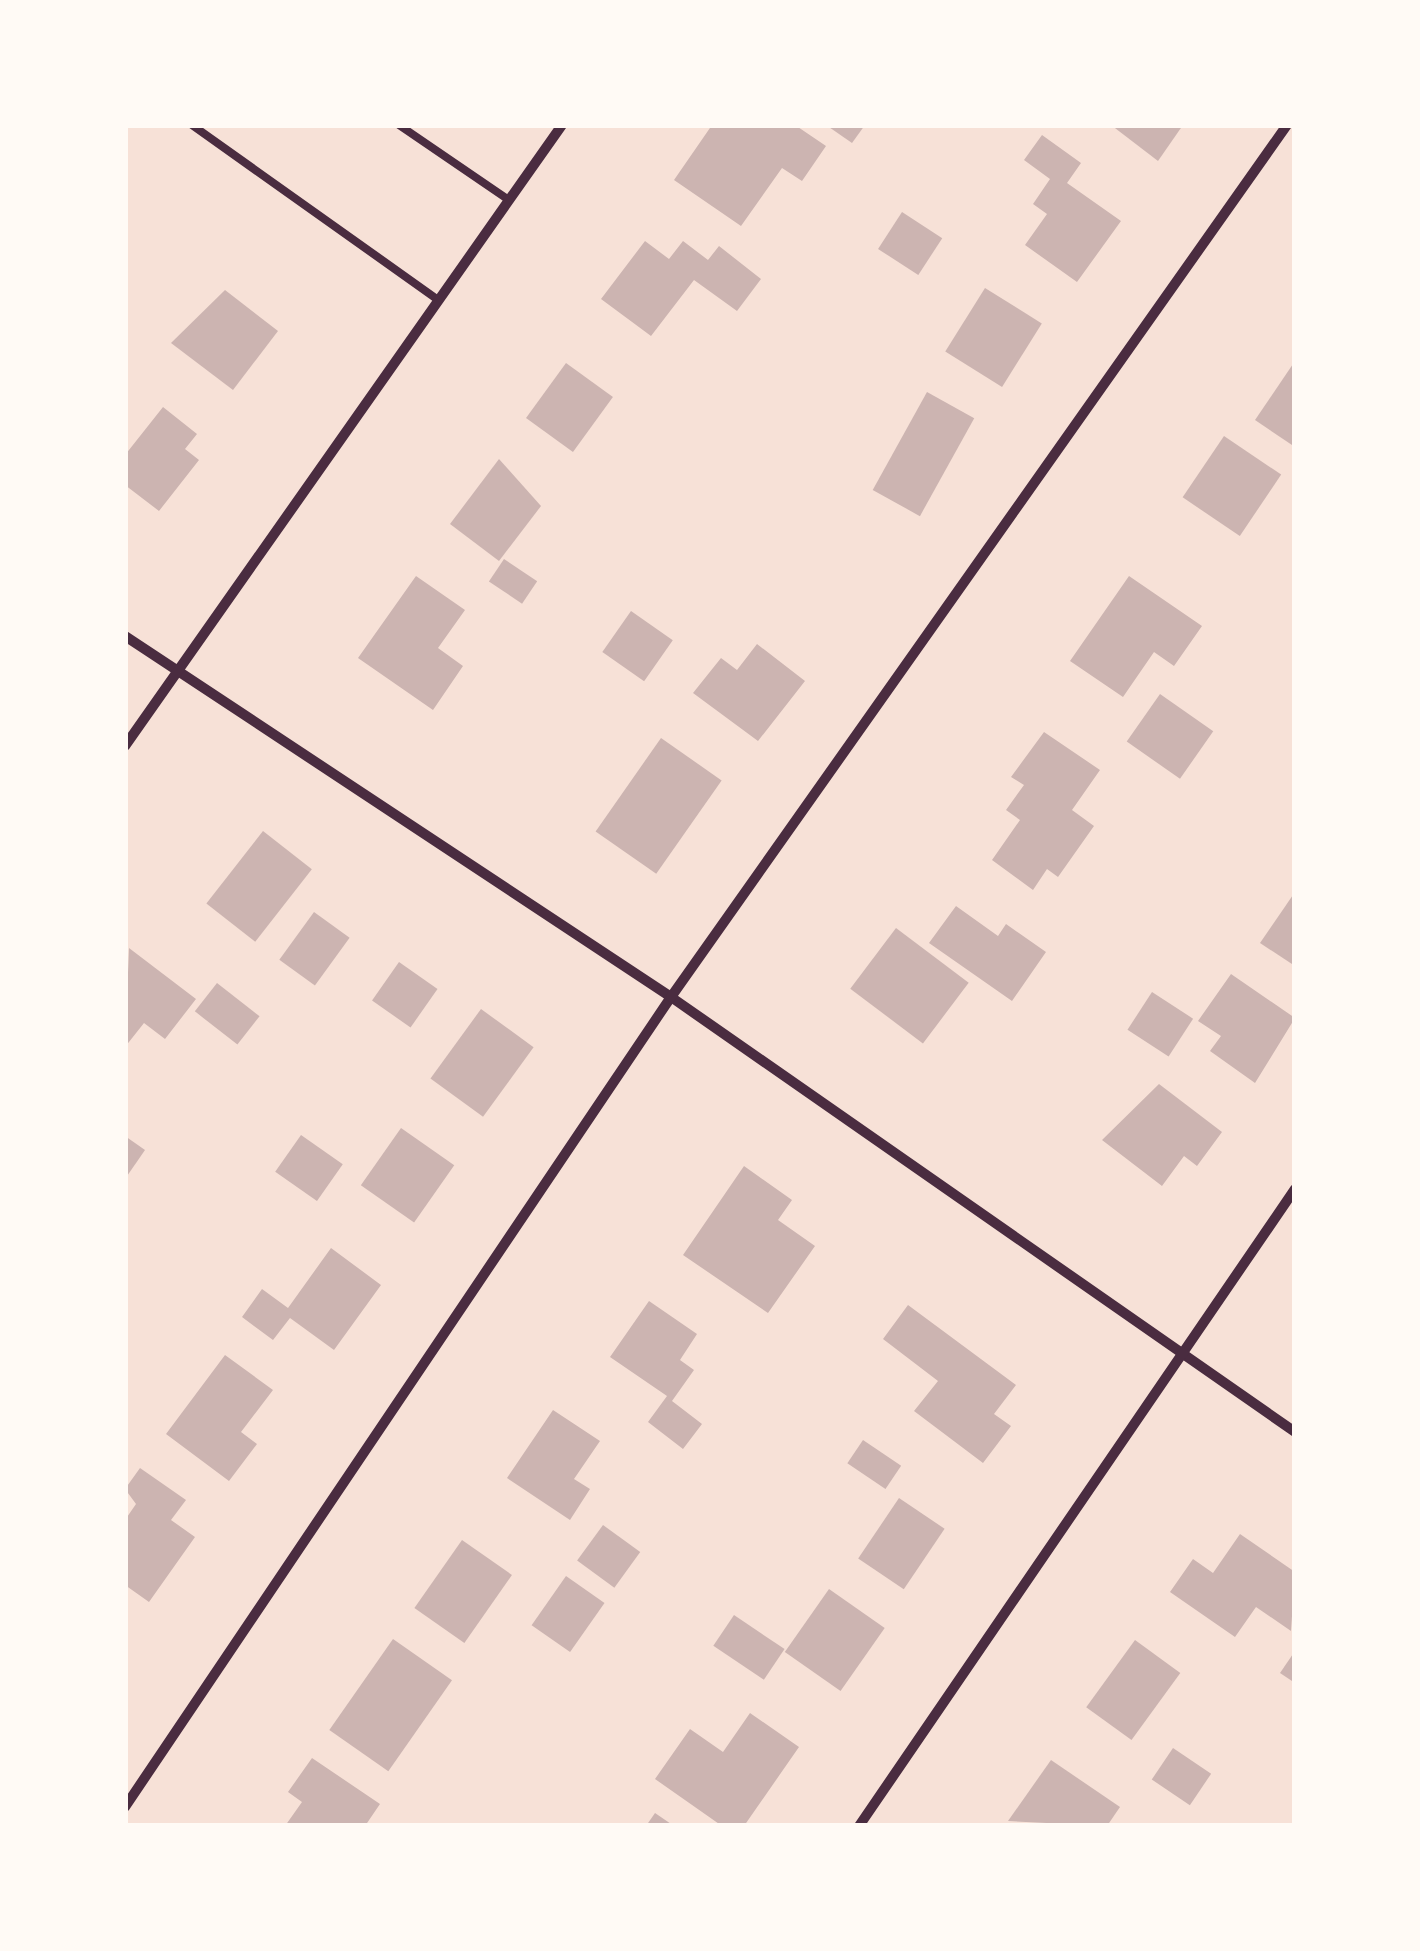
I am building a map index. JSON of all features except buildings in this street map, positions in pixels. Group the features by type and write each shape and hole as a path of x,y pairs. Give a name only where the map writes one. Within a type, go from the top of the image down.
{"street":[{"path":"125,746 562,125"},
{"path":"125,1807 671,997 1287,125"},
{"path":"125,636 671,997 1295,1432"},
{"path":"859,1826 1181,1350 1295,1189"}],"lane":[{"path":"192,125 438,300"},
{"path":"399,125 509,200"}]}
